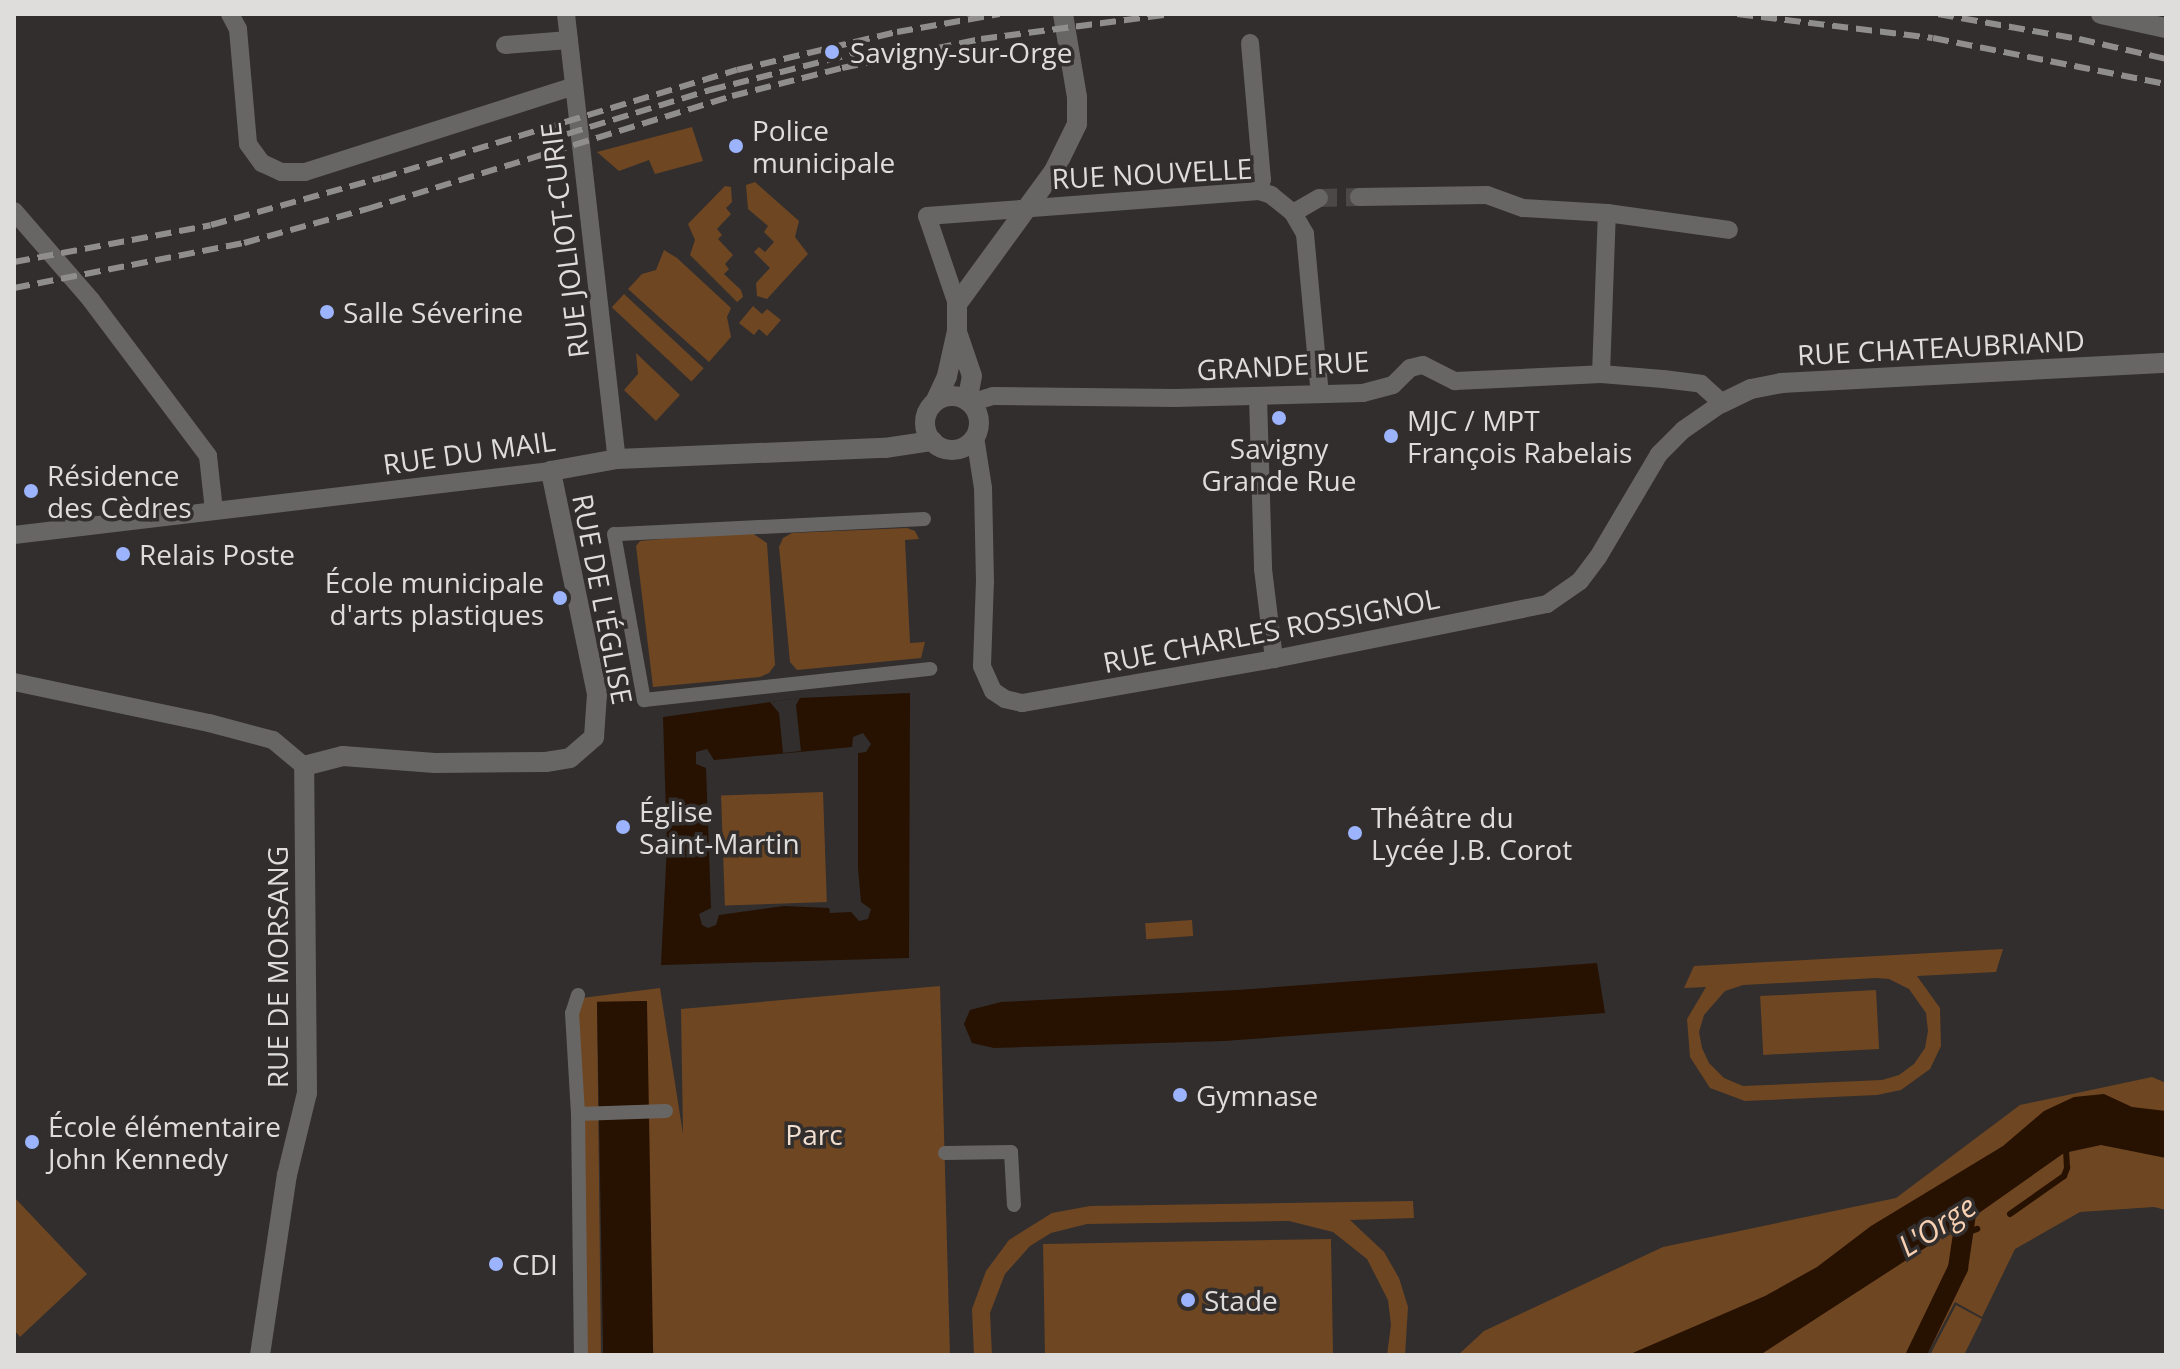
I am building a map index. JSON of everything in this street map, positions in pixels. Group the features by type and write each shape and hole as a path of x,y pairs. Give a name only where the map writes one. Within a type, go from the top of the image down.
{"street":[{"path":"230,14 238,29 248,144 262,163 281,172 305,172 574,86"},
{"name":"RUE JOLIOT-CURIE","path":"566,14 617,459"},
{"path":"957,304 1068,148 1077,124 1077,97 1063,14"},
{"path":"2101,14 2166,28"},
{"path":"505,45 569,40"},
{"path":"1250,43 1262,179 1259,191"},
{"name":"RUE NOUVELLE","path":"957,304 927,216 1259,191 1271,195 1293,213"},
{"path":"1359,197 1487,195 1523,208 1607,213 1729,230"},
{"path":"1319,198 1293,213 1305,234 1319,385"},
{"path":"14,211 22,230 91,300 208,456 214,510"},
{"path":"1601,374 1607,213"},
{"name":"RUE CHARLES ROSSIGNOL","path":"932,441 925,424 926,415 947,376 957,331 957,304"},
{"name":"RUE CHARLES ROSSIGNOL","path":"957,331 972,376 969,402 978,419 975,437 982,472 982,666 989,685 1012,702 1031,702 1274,659 1530,610 1556,599 1580,581 1598,557 1659,454 1683,430 1722,403"},
{"name":"RUE CHATEAUBRIAND","path":"1722,403 1751,389 1781,383 2166,363"},
{"name":"GRANDE RUE","path":"969,402 993,396 1258,397 1375,391 1393,385 1410,368 1423,365 1455,381 1601,374 1701,384 1722,403"},
{"path":"936,400 952,396 969,402"},
{"path":"1258,397 1263,569 1274,659"},
{"path":"932,441 954,450 975,437"},
{"name":"RUE DU MAIL","path":"14,535 551,471 617,459 885,448 932,441"},
{"name":"RUE DE L'ÉGLISE","path":"304,766 343,756 435,763 546,762 570,758 594,737 597,694 551,471"},
{"path":"924,519 614,534 644,700 930,669"},
{"path":"14,682 209,723 273,740 304,766"},
{"name":"RUE DE MORSANG","path":"260,1355 287,1175 307,1093 304,766"},
{"path":"578,995 572,1013 578,1114 581,1355"},
{"path":"578,1114 666,1111"},
{"path":"945,1153 1011,1152 1014,1205"}],"green space":[{"path":"692,127 703,161 655,174 649,160 619,171 597,152"},
{"path":"755,182 799,221 795,237 808,254 767,299 757,296 756,283 770,268 754,252 759,247 765,252 774,242 764,232 768,226 748,209 746,185"},
{"path":"725,186 731,187 732,202 726,208 731,214 717,229 722,235 718,239 733,255 725,264 729,269 724,274 741,290 743,297 737,302 690,255 695,240 688,224"},
{"path":"664,250 677,258 731,308 727,317 731,337 709,362 628,289 642,274 656,270"},
{"path":"624,294 704,368 691,382 612,307"},
{"path":"753,306 762,314 767,309 781,320 767,336 759,329 754,335 739,323"},
{"path":"636,353 680,395 656,421 624,390 638,374"},
{"path":"907,528 915,531 919,539 905,540 910,643 925,642 921,658 797,670 790,662 779,547 783,538 792,533"},
{"path":"749,531 767,543 775,665 769,673 760,677 653,687 636,546 640,541"},
{"path":"823,792 827,902 725,905 721,796"},
{"path":"1192,920 1193,936 1146,939 1145,923"},
{"path":"2003,949 1996,972 1917,976 1940,1008 1941,1046 1930,1069 1901,1090 1877,1095 1745,1101 1710,1088 1690,1057 1687,1019 1706,987 1684,988 1694,966","holes":["1889,979 1909,989 1926,1013 1928,1031 1925,1048 1914,1064 1899,1075 1882,1080 1743,1086 1724,1078 1709,1063 1702,1048 1699,1032 1704,1015 1725,991 1743,985"]},
{"name":"Parc","path":"940,986 950,1355 652,1355 646,1001 597,1003 601,1355 583,1355 574,999 660,988 683,1134 681,1009"},
{"path":"1876,990 1879,1049 1763,1055 1760,996"},
{"path":"2152,1077 2166,1083 2166,1210 2154,1207 2080,1212 2015,1249 1982,1317 1955,1302 1927,1355 1458,1355 1484,1331 1663,1247 1896,1198 2020,1105"},
{"path":"14,1197 87,1274 20,1337 14,1330"},
{"path":"1413,1201 1414,1218 1350,1220 1384,1252 1399,1278 1408,1307 1405,1355 1387,1355 1391,1325 1388,1300 1367,1259 1333,1232 1289,1221 1087,1224 1051,1233 1030,1246 1005,1274 990,1313 992,1355 974,1355 972,1309 986,1271 1009,1240 1052,1213 1090,1206"},
{"name":"Stade","path":"1331,1239 1333,1355 1045,1355 1043,1244"},
{"path":"1956,1305 1982,1319 1964,1355 1930,1355"}],"water":[{"path":"910,693 909,958 661,965 667,845 663,717 800,698","holes":["863,733 871,744 866,752 858,753 858,868 861,902 871,909 868,919 859,921 851,912 830,913 829,908 784,906 719,915 716,925 708,928 702,925 699,914 711,908 706,768 696,764 696,752 707,749 714,760 852,747 853,737"]},
{"path":"1597,963 1605,1013 1224,1041 994,1048 972,1043 964,1024 970,1010 1001,1002 1237,990"},
{"path":"647,1001 653,1355 603,1355 597,1002"},
{"name":"L'Orge","path":"2104,1094 2132,1107 2166,1111 2166,1158 2101,1145 2064,1153 1979,1213 1760,1355 1628,1355 1765,1296 1817,1267 1871,1226 2003,1146 2044,1111 2074,1097"}],"pier":[{"path":"800,698 796,705 801,751 783,753 779,713 770,702"}],"waterway":[{"path":"2010,1214 2064,1176 2067,1168 2066,1146"},
{"path":"1916,1355 1958,1268 1967,1207"},
{"path":"1966,1233 1977,1229"}],"tunnel":[{"path":"1319,198 1359,197"}],"railway":[{"path":"14,262 211,225 381,178 737,70 897,32 999,14"},
{"path":"14,288 244,243 367,209 732,96 842,68 981,39 1171,14"},
{"path":"1737,14 1933,38 2166,84"},
{"path":"1938,14 2079,39 2166,59"},
{"path":"567,134 710,90 856,53"}],"place":[{"name":"Savigny-sur-Orge","path":"832,52"},
{"name":"Police municipale","path":"736,146"},
{"name":"Salle Séverine","path":"327,312"},
{"name":"Savigny Grande Rue","path":"1279,418"},
{"name":"MJC / MPT François Rabelais","path":"1391,436"},
{"name":"Résidence des Cèdres","path":"31,491"},
{"name":"Relais Poste","path":"123,554"},
{"name":"École municipale d'arts plastiques","path":"560,598"},
{"name":"Église Saint-Martin","path":"623,827"},
{"name":"Théâtre du Lycée J.B. Corot","path":"1355,833"},
{"name":"Gymnase","path":"1180,1095"},
{"name":"École élémentaire John Kennedy","path":"32,1142"},
{"name":"CDI","path":"496,1264"},
{"name":"Stade","path":"1188,1300"}]}
